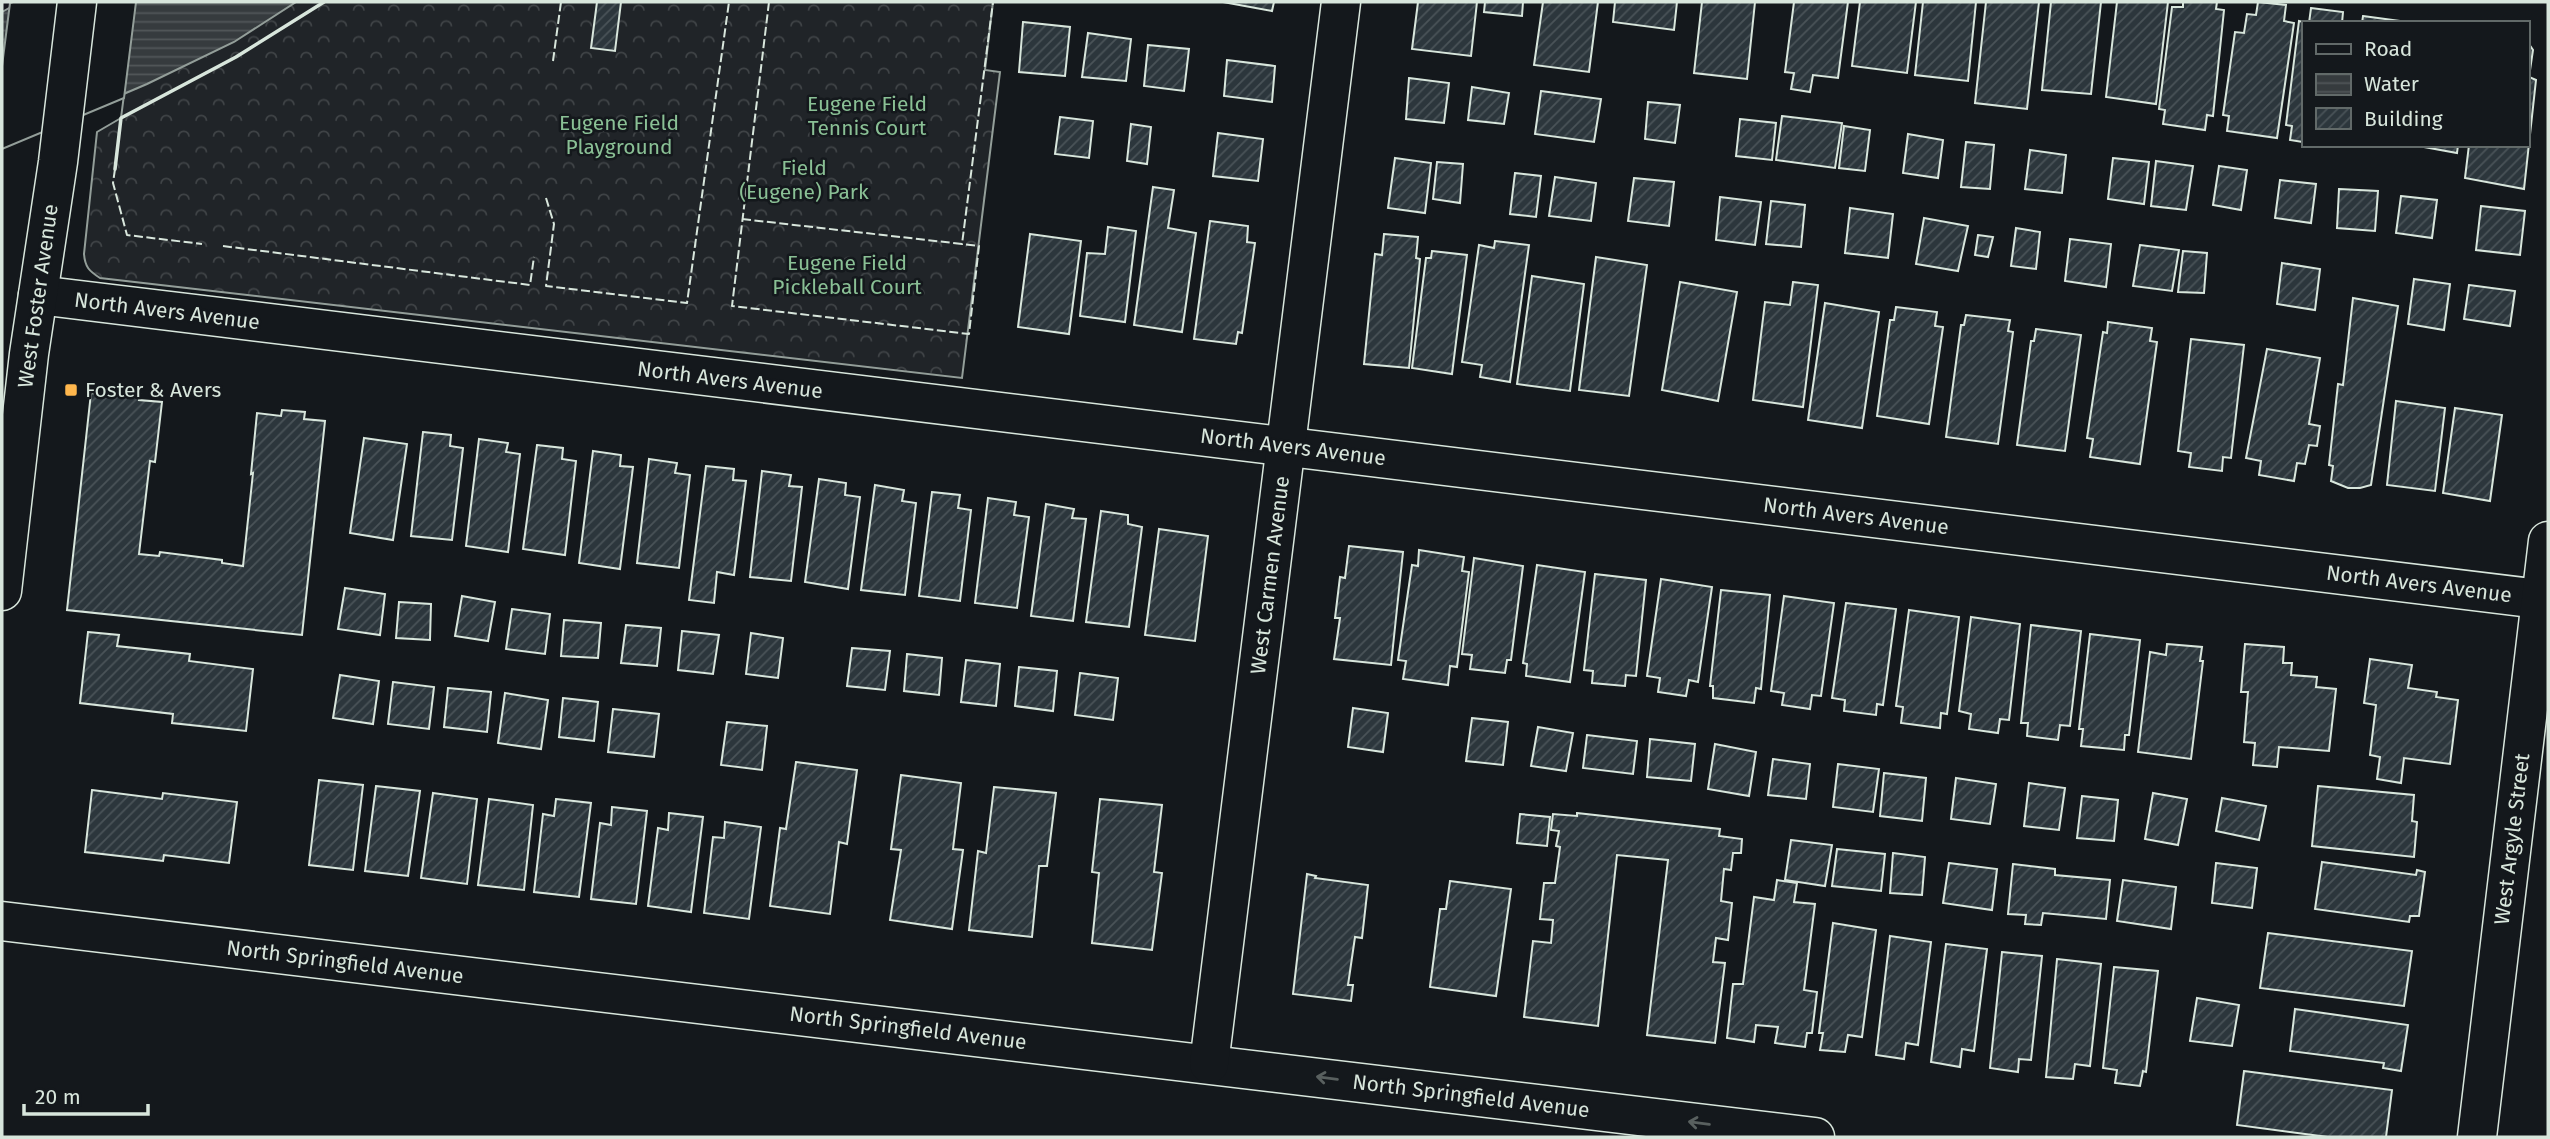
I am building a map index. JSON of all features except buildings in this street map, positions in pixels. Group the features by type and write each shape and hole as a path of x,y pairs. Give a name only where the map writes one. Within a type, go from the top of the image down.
{"street":[{"name":"West Foster Avenue","path":"2,591 77,2"},
{"name":"West Carmen Avenue","path":"1209,1064 1341,2"},
{"name":"North Avers Avenue","path":"38,295 2544,599"},
{"name":"West Argyle Street","path":"2477,1137 2544,599 2548,541"},
{"name":"North Springfield Avenue","path":"2,921 1815,1137"}],"green space":[{"name":"Field (Eugene) Park","path":"136,2 993,2 985,70 1000,72 962,378 100,278 88,268 84,254 97,132 121,118"}],"water":[{"path":"20,2 296,2 234,42 147,84 2,146 2,12"}],"pier":[{"path":"136,2 124,98 2,149 2,66 10,3"}],"fence":[{"path":"553,61 561,2"},
{"path":"546,198 554,224 546,286 687,303 729,2"},
{"path":"769,2 732,306 969,334 979,246 962,244"},
{"path":"742,219 962,244 993,2"},
{"path":"115,169 113,183 127,235 202,244"},
{"path":"223,246 530,285 534,257"}],"wall":[{"path":"115,169 121,118 236,57 324,2"}],"place":[{"name":"Foster & Avers","path":"71,390"}],"park label":[{"name":"Eugene Field Tennis Court","path":"867,116"},
{"name":"Eugene Field Playground","path":"619,135"},
{"name":"Eugene Field Pickleball Court","path":"847,275"}]}
